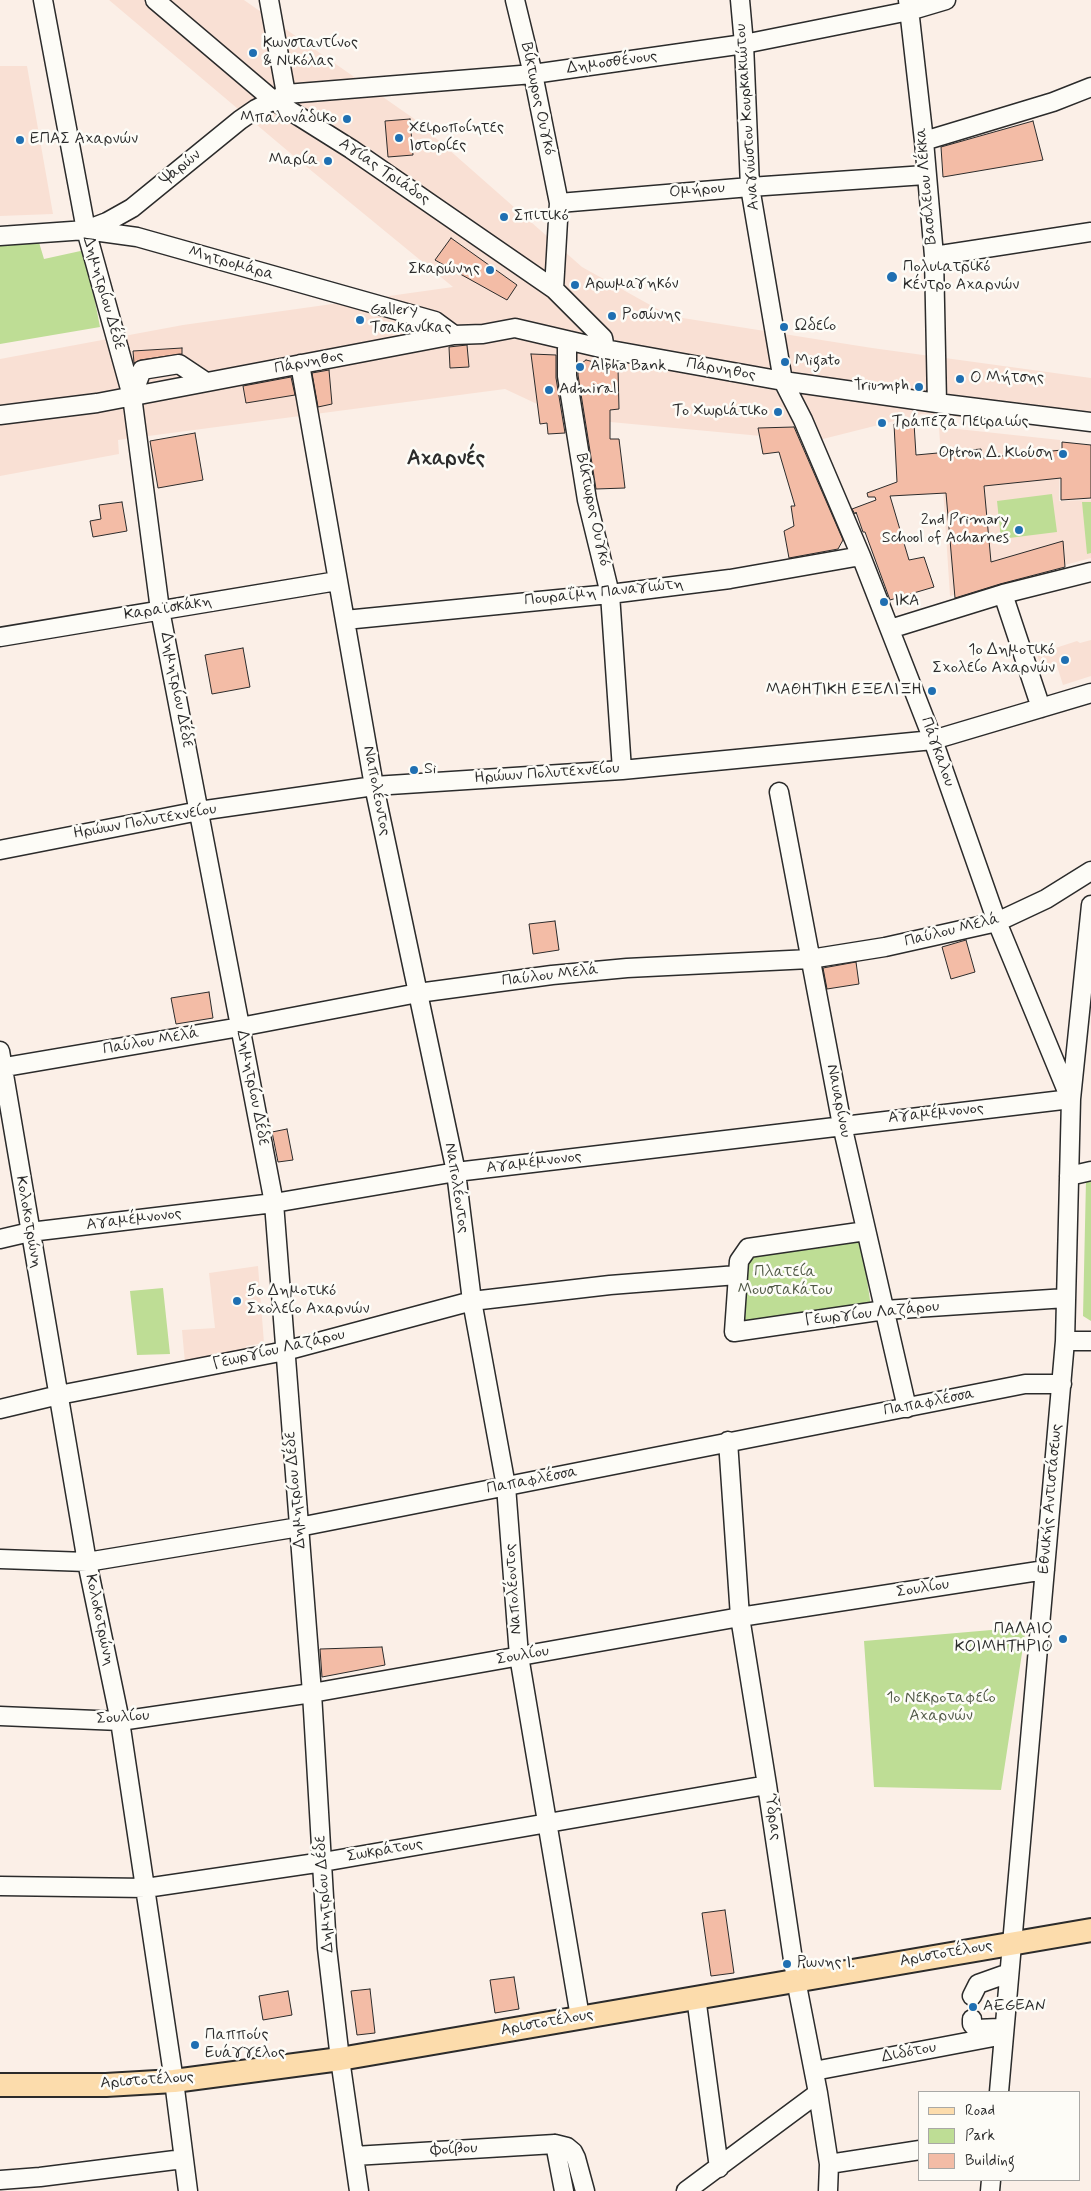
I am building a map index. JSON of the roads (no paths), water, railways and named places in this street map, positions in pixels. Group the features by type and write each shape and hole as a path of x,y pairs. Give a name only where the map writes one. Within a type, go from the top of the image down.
{"main road":[{"name":"Αριστοτέλους","path":"0,2085 106,2085 174,2082 340,2059 1091,1930"}],"street":[{"name":"Δημητρίου Δέδε","path":"43,0 86,230 132,396 160,610 274,1203 284,1310 285,1351 312,1693 327,1948 340,2059 359,2191"},
{"name":"Αγίας Τριάδος","path":"155,0 280,97 351,149 554,289 603,338 605,349"},
{"path":"269,0 280,97"},
{"name":"Βίκτωρος Ουγκό","path":"515,0 533,74 559,203 554,289"},
{"name":"Αναγνώστου Κουρκακιώτου","path":"740,0 744,44 750,187 783,381"},
{"name":"Δημοσθένους","path":"280,97 533,74 744,44 908,5 946,0"},
{"name":"Βασίλειου Λέκκα","path":"908,5 924,141 925,175 934,256 937,403"},
{"path":"924,141 1053,102 1091,87"},
{"name":"Ψαρών","path":"86,230 107,222 132,208 240,120 280,97"},
{"name":"Ομήρου","path":"559,203 925,175"},
{"name":"Μητρομάρα","path":"0,236 86,230 137,238 435,321 454,335"},
{"path":"934,256 1091,232"},
{"name":"Πάρνηθος","path":"0,415 97,403 454,335 482,334 515,328 605,349 783,381 1091,422"},
{"name":"Βίκτωρος Ουγκό","path":"567,340 567,376 587,500 610,594 622,770"},
{"name":"Ναπολέοντος","path":"300,364 374,786 456,1172 472,1301 506,1486 519,1656 580,2017"},
{"name":"Πάγκαλου","path":"783,381 803,420 862,556 933,740 997,922 1070,1099"},
{"name":"Πουραΐμη Παναγιώτη","path":"345,620 610,594 730,578 862,556"},
{"path":"890,629 1003,594 1091,572"},
{"name":"Καραϊσκάκη","path":"0,637 337,581"},
{"path":"1003,594 1041,708"},
{"name":"Ηρώων Πολυτεχνείου","path":"0,850 199,812 374,786 622,770 933,740 1091,693"},
{"name":"Ναυαρίνου","path":"779,792 842,1125 907,1408"},
{"name":"Παύλου Μελά","path":"1,1062 240,1027 418,993 552,975 626,968 810,959 885,947 997,922 1046,899 1091,871"},
{"name":"Εθνικής Αντιστάσεως","path":"999,2091 1066,1341 1070,1099 1091,905"},
{"name":"Κολοκοτρώνη","path":"1,1062 60,1395 86,1562 120,1721 146,1888 188,2191"},
{"name":"Αγαμέμνονος","path":"0,1238 30,1232 274,1203 456,1172 1070,1099"},
{"path":"1069,1176 1091,1171"},
{"name":"Γεωργίου Λαζάρου","path":"866,1231 748,1248 739,1261 734,1332 885,1310 1066,1298"},
{"name":"Γεωργίου Λαζάρου","path":"0,1409 60,1395 285,1351 472,1301 610,1285 737,1275"},
{"path":"1066,1341 1091,1341"},
{"name":"Παπαφλέσσα","path":"0,1559 86,1562 299,1527 1025,1384 1062,1384"},
{"name":"Ύδρας","path":"728,1442 740,1617 796,1980 818,2093 829,2164 828,2191"},
{"name":"Σουλίου","path":"0,1716 120,1721 312,1693 740,1617 1045,1570"},
{"name":"Σωκράτους","path":"0,1886 146,1888 323,1862 767,1784"},
{"path":"972,1996 978,1984 1009,1973"},
{"path":"696,1997 719,2168"},
{"path":"972,2019 972,2024 980,2030 1004,2031"},
{"name":"Διδότου","path":"814,2071 1004,2031"},
{"path":"691,2190 818,2093"},
{"path":"564,2191 555,2144 567,2146 576,2158 585,2191"},
{"name":"Φοίβου","path":"354,2156 555,2144"},
{"path":"829,2164 918,2150"},
{"path":"0,2180 41,2184 183,2159"}],"place":[{"name":"Κωνσταντίνος & Νικόλας","path":"253,53"},
{"name":"Μπαλονάδικο","path":"347,119"},
{"name":"Χειροποίητες Ιστορίες","path":"399,138"},
{"name":"ΕΠΑΣ Αχαρνών","path":"20,140"},
{"name":"Μαρία","path":"328,161"},
{"name":"Σπιτικό","path":"504,217"},
{"name":"Σκαρώνης","path":"490,270"},
{"name":"Πολυιατρικό Κέντρο Αχαρνών","path":"892,277"},
{"name":"Αρωμαγηκόν","path":"575,285"},
{"name":"Ροσώνης","path":"612,316"},
{"name":"Gallery Τσακανίκας","path":"360,320"},
{"name":"Ωδείο","path":"784,327"},
{"name":"Migato","path":"785,362"},
{"name":"Alpha Bank","path":"580,367"},
{"name":"Ο Μήτσης","path":"960,379"},
{"name":"Triumph","path":"919,387"},
{"name":"Admiral","path":"549,390"},
{"name":"Το Χωριάτικο","path":"778,412"},
{"name":"Τράπεζα Πειραιώς","path":"882,423"},
{"name":"Optron Δ. Κιούση","path":"1063,454"},
{"name":"2nd Primary School of Acharnes","path":"1019,530"},
{"name":"ΙΚΑ","path":"884,602"},
{"name":"1ο Δημοτικό Σχολείο Αχαρνών","path":"1065,660"},
{"name":"ΜΑΘΗΤΙΚΗ ΕΞΕΛΙΞΗ","path":"932,691"},
{"name":"Si","path":"414,770"},
{"name":"5ο Δημοτικό Σχολείο Αχαρνών","path":"237,1301"},
{"name":"ΠΑΛΑΙΟ ΚΟΙΜΗΤΗΡΙΟ","path":"1063,1639"},
{"name":"Ρωνης Ι.","path":"787,1964"},
{"name":"AEGEAN","path":"973,2007"},
{"name":"Παππούς Ευάγγελος","path":"195,2045"}],"district":[{"name":"Αχαρνές","path":"446,460"}],"park label":[{"name":"Πλατεία Μουστακάτου","path":"785,1282"},
{"name":"1ο Νεκροταφείο Αχαρνών","path":"941,1708"}]}
